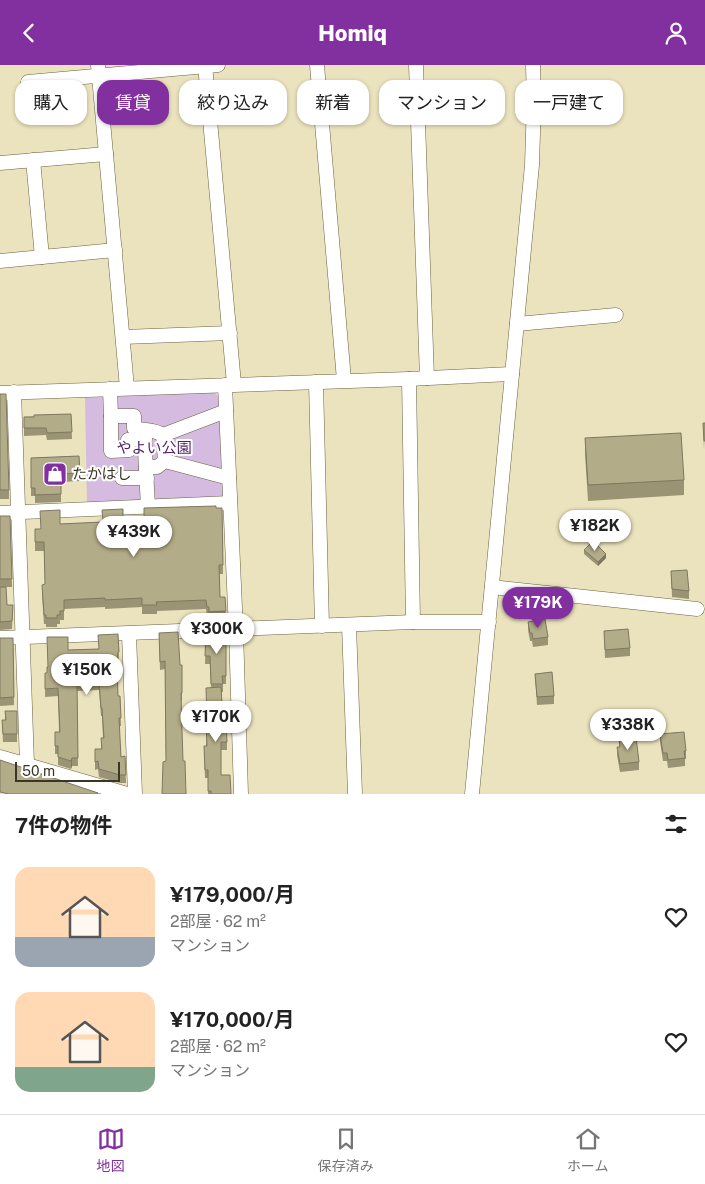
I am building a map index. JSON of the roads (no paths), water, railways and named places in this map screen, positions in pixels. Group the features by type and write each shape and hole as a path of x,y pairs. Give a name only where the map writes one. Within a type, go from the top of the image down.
{"street":[{"path":"40,80 99,70 210,65 230,333 229,384 226,411 241,794"},
{"path":"317,65 344,381"},
{"path":"416,65 427,378"},
{"path":"472,794 532,165 533,65"},
{"path":"99,70 127,388"},
{"path":"0,163 106,154"},
{"path":"34,160 42,257"},
{"path":"0,261 115,250"},
{"path":"517,324 616,315"},
{"path":"123,337 230,333"},
{"path":"27,764 18,513 7,392 512,374"},
{"path":"409,379 414,622"},
{"path":"316,382 322,626"},
{"path":"110,389 111,451 129,450 138,434"},
{"path":"164,435 226,411"},
{"path":"111,416 134,416 146,473 148,507"},
{"path":"138,434 157,431 164,435"},
{"path":"164,435 165,461"},
{"path":"165,461 229,478"},
{"path":"122,479 146,473 165,461"},
{"path":"0,513 230,503"},
{"path":"492,587 697,609"},
{"path":"0,638 414,622 489,622"},
{"path":"349,625 355,794"},
{"path":"128,634 135,794"},
{"path":"0,757 127,794"}],"place":[{"name":"たかはし","path":"55,474"}],"park label":[{"name":"やよい公園","path":"154,448"}]}
